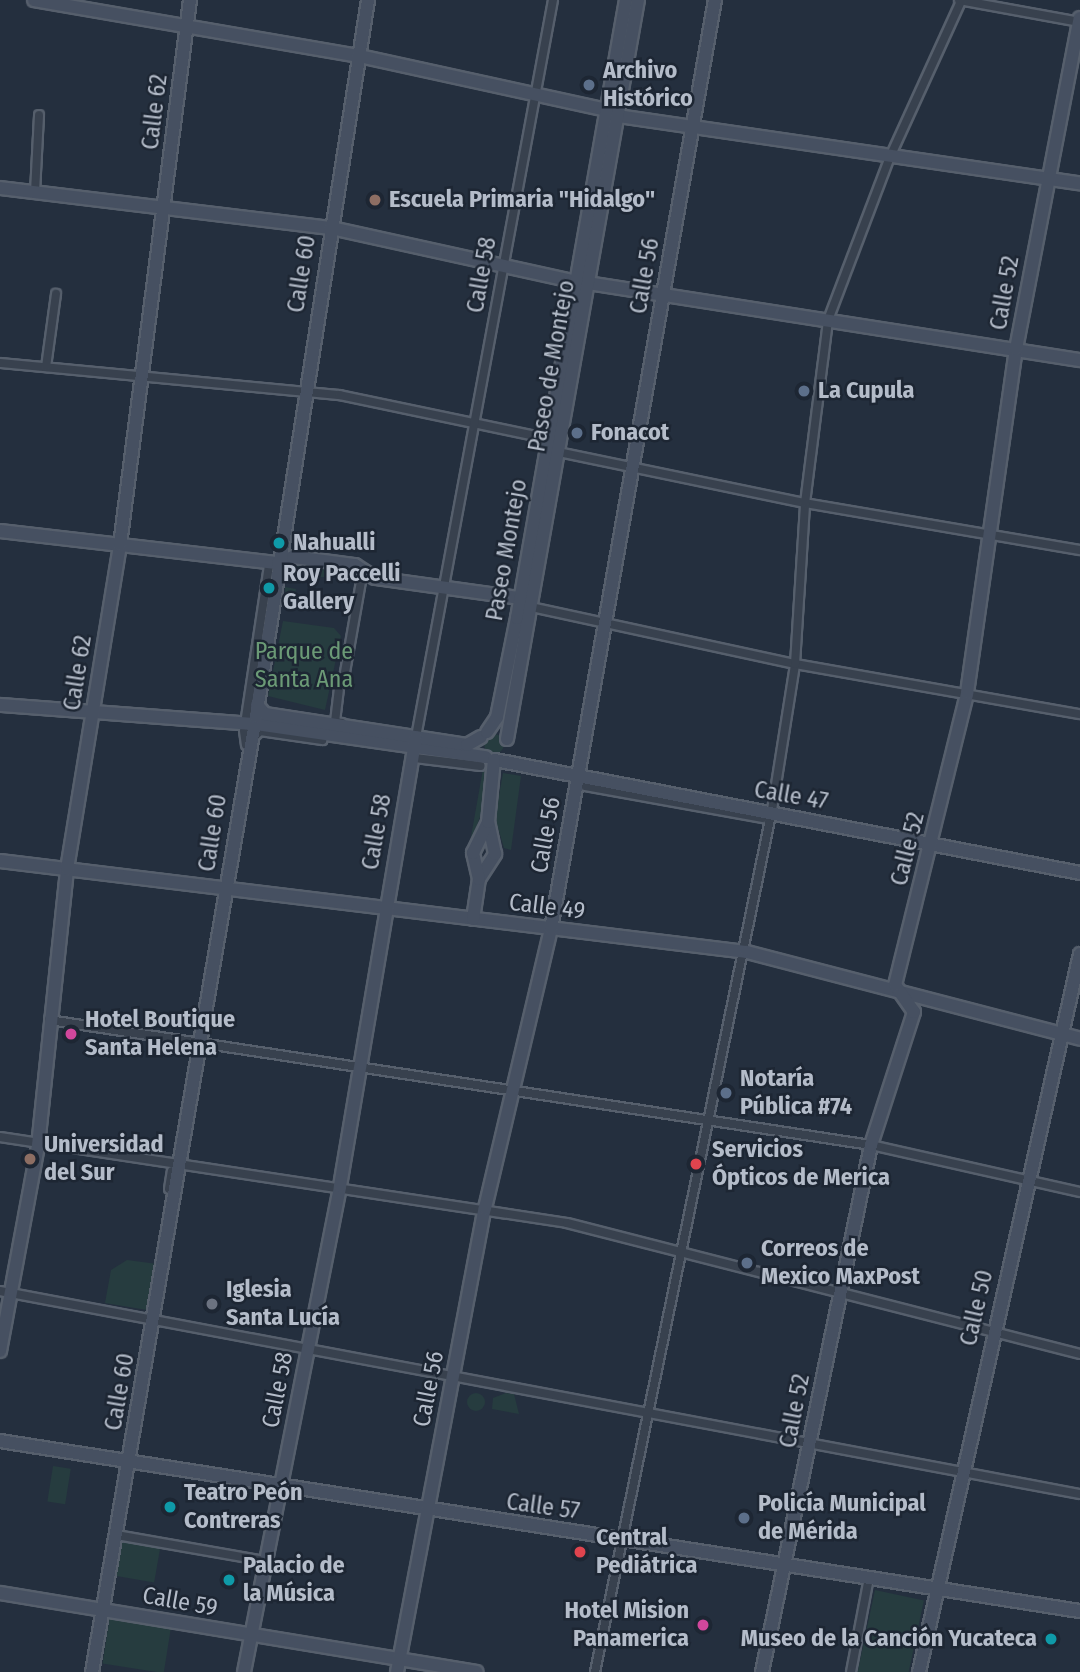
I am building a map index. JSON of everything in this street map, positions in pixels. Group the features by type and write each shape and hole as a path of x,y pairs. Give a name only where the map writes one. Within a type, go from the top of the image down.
{"main road":[{"path":"34,0 359,56 612,113 890,158 1080,183"},
{"name":"Calle 62","path":"0,1352 38,1146 49,1020 67,869 120,544 190,0"},
{"name":"Calle 60","path":"92,1672 157,1320 178,1164 226,885 248,727 263,705 277,565 368,0"},
{"name":"Paseo Montejo","path":"484,735 497,718 525,603 549,439 582,283 612,113 626,0"},
{"path":"612,113 638,0"},
{"name":"Calle 56","path":"398,1666 485,1208 584,781 631,465 715,0"},
{"name":"Calle 52","path":"762,1672 782,1563 811,1445 838,1297 871,1145 914,1012 895,985 933,844 967,693 1016,349 1046,178 1080,21"},
{"path":"0,188 165,204 331,228 582,283 1080,360"},
{"name":"Paseo de Montejo","path":"489,761 508,750 507,738 525,603 558,452 582,283"},
{"path":"0,531 277,565 293,557 363,570 375,578 446,587 525,603"},
{"name":"Calle 47","path":"0,705 388,738"},
{"name":"Calle 47","path":"263,705 265,714 388,738 412,746 584,781 1080,873"},
{"path":"473,919 479,879 473,853 488,822 489,761 484,735 507,738"},
{"name":"Calle 47","path":"412,746 467,745 484,735"},
{"name":"Calle 58","path":"244,1672 340,1186 412,746"},
{"path":"479,879 495,854 496,834 488,822"},
{"name":"Calle 49","path":"0,861 226,885 473,919 747,952 901,996 1080,1039"},
{"name":"Calle 50","path":"919,1672 961,1471 1080,954"},
{"name":"Calle 57","path":"0,1441 1080,1611"},
{"name":"Calle 59","path":"0,1593 251,1635 398,1666 477,1672"}],"street":[{"name":"Calle 58","path":"412,746 478,423 554,0"},
{"path":"596,1672 647,1412 747,952 772,815 795,664 805,503 828,320 890,158 960,0 1080,21"},
{"path":"35,192 39,115"},
{"path":"46,367 56,294"},
{"path":"0,363 305,391 549,439"},
{"path":"558,452 805,503 1080,550"},
{"path":"248,727 277,565"},
{"path":"363,570 335,722 412,746"},
{"path":"525,603 795,664 1080,714"},
{"path":"226,885 260,731 412,746"},
{"path":"49,1020 359,1062 871,1145 1080,1192"},
{"path":"0,1136 38,1146 485,1208 681,1250 838,1297 992,1336 1080,1354"},
{"path":"13,1293 150,1313 178,1164"},
{"path":"13,1293 454,1373 811,1445 1080,1494"},
{"path":"13,1293 149,1321 104,1610"},
{"path":"118,1535 265,1561"},
{"path":"851,1672 869,1578"}],"green space":[{"path":"291,563 326,567 325,577 286,579"},
{"path":"285,587 296,589 295,596 323,599 321,610 286,606"},
{"name":"Parque de Santa Ana","path":"283,621 334,628 341,636 325,710 268,696"},
{"path":"494,734 501,737 504,744 501,751 494,754 487,751 484,744 487,737"},
{"path":"483,769 489,770 482,811 469,848"},
{"path":"503,773 521,776 511,850 504,848 495,818"},
{"path":"127,1260 157,1264 147,1310 105,1303 111,1270"},
{"path":"476,1393 482,1396 485,1402 482,1408 476,1411 470,1408 467,1402 470,1396"},
{"path":"506,1393 514,1394 519,1414 492,1409 493,1398"},
{"path":"53,1466 71,1469 65,1504 47,1502"},
{"path":"120,1540 160,1547 154,1583 114,1575"},
{"path":"875,1590 924,1600 909,1672 858,1672"},
{"path":"110,1616 171,1626 164,1672 102,1663"}],"place":[{"name":"Archivo Histórico","path":"589,85"},
{"name":"Escuela Primaria \"Hidalgo\"","path":"375,200"},
{"name":"La Cupula","path":"804,391"},
{"name":"Fonacot","path":"577,433"},
{"name":"Nahualli","path":"279,543"},
{"name":"Roy Paccelli Gallery","path":"269,588"},
{"name":"Hotel Boutique Santa Helena","path":"71,1034"},
{"name":"Notaría Pública #74","path":"726,1093"},
{"name":"Universidad del Sur","path":"30,1159"},
{"name":"Servicios Ópticos de Merica","path":"696,1164"},
{"name":"Correos de Mexico MaxPost","path":"747,1263"},
{"name":"Iglesia Santa Lucía","path":"212,1304"},
{"name":"Teatro Peón Contreras","path":"170,1507"},
{"name":"Policía Municipal de Mérida","path":"744,1518"},
{"name":"Central Pediátrica","path":"580,1552"},
{"name":"Palacio de la Música","path":"229,1580"},
{"name":"Hotel Mision Panamerica","path":"703,1625"},
{"name":"Museo de la Canción Yucateca","path":"1051,1639"}]}
